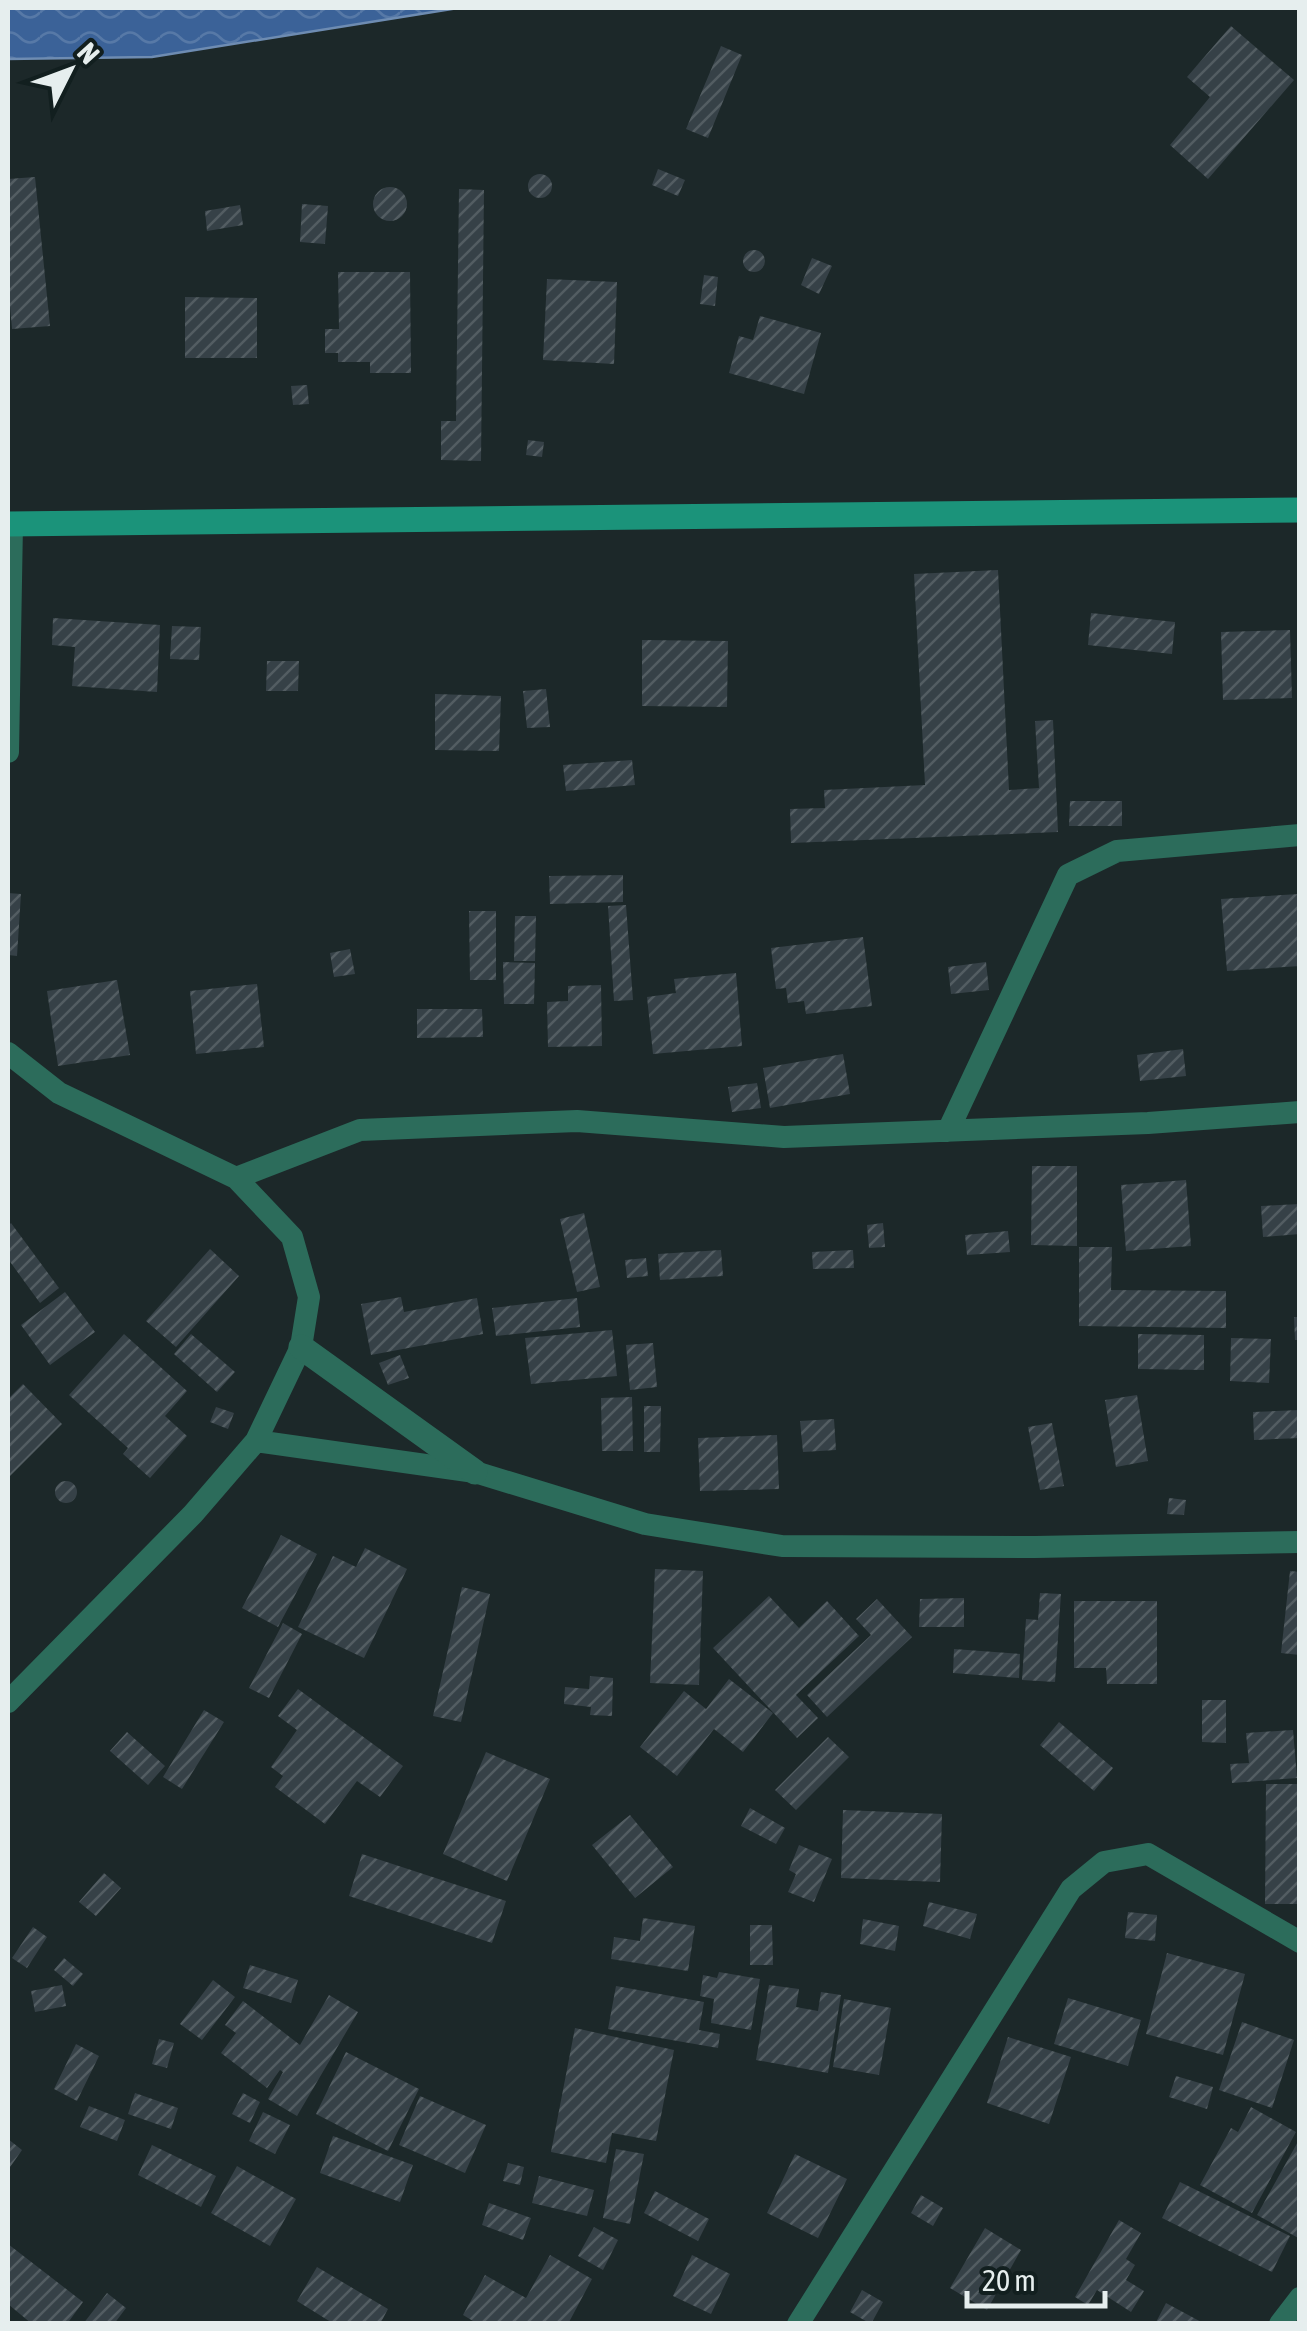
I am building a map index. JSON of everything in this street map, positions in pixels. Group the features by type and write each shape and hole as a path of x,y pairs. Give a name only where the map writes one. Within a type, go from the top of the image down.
{"main road":[{"path":"10,524 1300,510"}],"street":[{"path":"301,1347 475,1472"}],"lane":[{"path":"8,752 10,524"},
{"path":"948,1131 1068,876 1117,850 1300,835"},
{"path":"8,1053 58,1093 236,1178 292,1236 309,1297 301,1347 256,1441 194,1514 8,1702"},
{"path":"236,1178 360,1130 576,1122 784,1137 1148,1123 1300,1112"},
{"path":"256,1441 475,1472 645,1524 782,1546 1300,1542"},
{"path":"798,2324 1071,1889 1104,1862 1148,1854 1300,1942"},
{"path":"1280,2324 1300,2298"}],"water":[{"path":"8,8 458,8 152,57 8,59"}],"building":[{"path":"1231,26 1294,80 1208,179 1170,145 1210,97 1187,77"},
{"path":"721,46 742,55 708,138 686,129"},
{"path":"658,169 685,180 678,196 652,185"},
{"path":"540,174 549,177 549,195 540,198 531,195 528,186 531,177"},
{"path":"35,177 50,326 12,329 8,179"},
{"path":"390,187 402,192 407,204 402,216 390,221 378,216 373,204 378,192"},
{"path":"459,189 484,190 481,461 441,460 441,421 456,421"},
{"path":"302,204 328,206 325,244 300,242"},
{"path":"240,205 243,225 207,231 205,211"},
{"path":"754,250 762,253 762,269 754,272 746,269 743,261 746,253"},
{"path":"812,258 832,266 819,294 801,285"},
{"path":"338,272 410,272 411,373 370,373 370,362 338,362 338,353 325,353 325,329 339,329"},
{"path":"704,275 718,277 715,306 700,304"},
{"path":"547,279 617,282 614,364 543,360"},
{"path":"185,297 257,298 257,358 185,358"},
{"path":"760,316 821,333 804,394 729,373 739,336 753,340"},
{"path":"307,385 309,404 293,405 291,386"},
{"path":"528,440 544,442 542,457 526,455"},
{"path":"998,570 1009,790 1039,788 1035,721 1053,720 1058,832 791,843 790,809 825,808 824,790 925,785 914,574"},
{"path":"1091,613 1175,622 1172,654 1088,645"},
{"path":"53,618 160,625 157,692 72,686 75,647 52,645"},
{"path":"172,626 201,627 199,660 170,659"},
{"path":"1290,630 1292,698 1223,700 1221,632"},
{"path":"642,640 728,641 727,707 642,706"},
{"path":"267,661 299,661 298,691 266,691"},
{"path":"546,689 550,727 527,728 523,691"},
{"path":"435,694 501,696 499,751 435,750"},
{"path":"632,760 635,785 566,791 563,765"},
{"path":"1070,801 1122,801 1122,826 1069,826"},
{"path":"623,875 623,902 550,904 549,876"},
{"path":"8,893 21,894 17,956 8,955"},
{"path":"1299,894 1300,966 1227,971 1221,899"},
{"path":"626,905 633,1000 614,1001 608,906"},
{"path":"469,911 496,911 496,980 470,980"},
{"path":"515,916 536,916 535,961 514,961"},
{"path":"863,937 872,1006 806,1014 804,1001 788,1003 786,988 776,989 771,948"},
{"path":"350,949 355,974 334,977 330,953"},
{"path":"503,962 535,963 534,1004 504,1004"},
{"path":"986,962 989,990 951,994 948,967"},
{"path":"736,973 742,1046 653,1054 647,997 676,993 674,979"},
{"path":"117,980 130,1055 58,1066 47,991"},
{"path":"257,984 264,1047 196,1054 190,991"},
{"path":"601,985 602,1046 548,1047 547,1002 568,1001 568,986"},
{"path":"417,1009 482,1009 483,1037 417,1038"},
{"path":"1183,1049 1186,1076 1140,1081 1137,1055"},
{"path":"843,1054 850,1094 770,1108 763,1068"},
{"path":"757,1083 761,1108 732,1112 728,1087"},
{"path":"1032,1166 1077,1166 1077,1246 1031,1245"},
{"path":"1186,1180 1191,1246 1126,1251 1121,1185"},
{"path":"1300,1204 1300,1234 1263,1237 1261,1206"},
{"path":"584,1213 600,1287 577,1292 560,1219"},
{"path":"11,1223 59,1288 40,1303 8,1259"},
{"path":"883,1223 885,1247 869,1248 867,1225"},
{"path":"1008,1231 1010,1252 967,1255 965,1235"},
{"path":"1079,1247 1112,1247 1111,1290 1226,1291 1226,1328 1079,1326"},
{"path":"210,1249 239,1276 176,1347 146,1321"},
{"path":"721,1250 723,1276 660,1280 658,1254"},
{"path":"853,1250 854,1268 813,1269 812,1252"},
{"path":"646,1258 648,1276 627,1278 625,1260"},
{"path":"65,1292 95,1332 50,1365 21,1325"},
{"path":"401,1297 404,1312 477,1298 483,1334 371,1355 361,1304"},
{"path":"577,1298 580,1327 496,1336 492,1308"},
{"path":"1294,1317 1300,1317 1300,1340 1295,1340"},
{"path":"612,1330 617,1376 531,1384 525,1338"},
{"path":"124,1334 187,1391 165,1416 187,1436 150,1478 123,1454 128,1448 69,1395"},
{"path":"191,1334 235,1372 217,1392 174,1354"},
{"path":"1138,1334 1204,1335 1204,1370 1138,1369"},
{"path":"1231,1338 1271,1339 1269,1383 1230,1381"},
{"path":"653,1343 657,1387 630,1390 626,1345"},
{"path":"400,1355 409,1378 388,1385 379,1363"},
{"path":"23,1384 62,1424 8,1478 8,1399"},
{"path":"1137,1395 1148,1461 1116,1467 1105,1400"},
{"path":"632,1397 633,1451 602,1451 601,1398"},
{"path":"644,1406 661,1406 660,1452 644,1452"},
{"path":"216,1407 234,1413 228,1429 210,1422"},
{"path":"1300,1410 1300,1438 1254,1440 1253,1412"},
{"path":"834,1419 836,1450 803,1452 800,1421"},
{"path":"1052,1423 1064,1486 1040,1490 1028,1427"},
{"path":"777,1435 779,1489 700,1491 698,1438"},
{"path":"62,1481 70,1481 77,1492 70,1503 62,1503 55,1496 55,1488"},
{"path":"1169,1498 1186,1500 1184,1515 1167,1514"},
{"path":"281,1535 317,1554 278,1627 242,1608"},
{"path":"365,1548 407,1569 364,1658 298,1627 333,1556 356,1567"},
{"path":"655,1569 703,1571 699,1685 650,1683"},
{"path":"1290,1571 1300,1572 1300,1655 1281,1653"},
{"path":"462,1587 490,1594 461,1722 433,1716"},
{"path":"1040,1593 1061,1594 1055,1682 1022,1680 1026,1619 1038,1620"},
{"path":"769,1596 799,1628 827,1601 859,1636 796,1695 818,1718 797,1738 713,1648"},
{"path":"964,1598 964,1627 919,1627 920,1599"},
{"path":"877,1599 912,1637 827,1717 807,1695 871,1635 856,1619"},
{"path":"1074,1601 1157,1601 1157,1684 1107,1684 1106,1668 1074,1668"},
{"path":"283,1623 302,1634 269,1698 249,1688"},
{"path":"954,1649 1020,1654 1019,1678 953,1673"},
{"path":"590,1676 613,1678 612,1716 590,1715 591,1707 564,1704 565,1687 589,1689"},
{"path":"729,1679 773,1713 743,1752 714,1729 677,1776 640,1747 684,1691 706,1709"},
{"path":"298,1689 403,1766 380,1797 357,1781 325,1824 275,1787 283,1776 271,1767 297,1730 278,1716"},
{"path":"1202,1700 1226,1700 1226,1743 1202,1742"},
{"path":"204,1710 224,1722 182,1789 163,1777"},
{"path":"1059,1722 1113,1768 1094,1791 1040,1745"},
{"path":"1293,1730 1297,1778 1232,1783 1230,1764 1249,1763 1246,1733"},
{"path":"127,1732 165,1766 148,1785 110,1751"},
{"path":"828,1737 849,1757 796,1810 775,1790"},
{"path":"486,1752 550,1779 507,1881 443,1854"},
{"path":"1266,1784 1299,1784 1298,1904 1265,1904"},
{"path":"750,1808 785,1828 776,1844 741,1826"},
{"path":"843,1810 942,1814 940,1882 841,1878"},
{"path":"630,1815 673,1867 635,1898 592,1845"},
{"path":"799,1845 832,1859 814,1902 788,1892 796,1874 789,1870"},
{"path":"362,1854 506,1901 492,1943 349,1896"},
{"path":"104,1873 121,1888 96,1916 79,1902"},
{"path":"929,1902 977,1914 970,1939 923,1926"},
{"path":"1128,1912 1157,1915 1155,1941 1125,1938"},
{"path":"643,1918 695,1926 688,1971 611,1959 614,1937 640,1941"},
{"path":"863,1919 899,1926 895,1951 860,1944"},
{"path":"750,1925 772,1925 773,1965 750,1965"},
{"path":"33,1927 47,1937 27,1968 12,1958"},
{"path":"1167,1953 1245,1974 1223,2055 1146,2034"},
{"path":"64,1958 83,1974 73,1986 54,1970"},
{"path":"250,1965 298,1980 291,2003 243,1988"},
{"path":"719,1972 760,1979 751,2030 711,2023 714,1999 700,1996 703,1975 717,1978"},
{"path":"213,1980 235,1997 202,2040 180,2024"},
{"path":"62,1985 66,2006 35,2012 31,1991"},
{"path":"769,1985 799,1989 796,2007 818,2011 821,1992 841,1995 828,2073 756,2060"},
{"path":"616,1986 704,2002 699,2030 720,2034 718,2048 608,2029"},
{"path":"329,1995 358,2012 297,2116 268,2099 283,2072 280,2070 267,2088 221,2053 236,2033 225,2025 243,2001 300,2045"},
{"path":"1068,1998 1141,2020 1128,2066 1054,2044"},
{"path":"844,1999 891,2008 879,2075 833,2067"},
{"path":"1242,2022 1294,2040 1272,2108 1219,2090"},
{"path":"575,2028 674,2050 656,2141 612,2133 606,2163 551,2152"},
{"path":"1008,2037 1071,2057 1049,2124 987,2103"},
{"path":"159,2039 174,2043 167,2068 152,2064"},
{"path":"76,2044 99,2056 77,2101 54,2089"},
{"path":"346,2052 419,2089 388,2151 316,2114"},
{"path":"1176,2076 1213,2087 1207,2109 1169,2097"},
{"path":"135,2093 178,2108 171,2129 128,2114"},
{"path":"243,2093 260,2102 250,2123 232,2114"},
{"path":"420,2096 486,2125 465,2173 399,2145"},
{"path":"89,2106 125,2120 117,2141 80,2127"},
{"path":"1251,2107 1296,2132 1252,2213 1200,2185 1231,2128 1238,2132"},
{"path":"263,2112 290,2125 275,2154 249,2141"},
{"path":"333,2136 413,2165 400,2202 320,2173"},
{"path":"1300,2138 1300,2239 1257,2215"},
{"path":"8,2139 22,2150 8,2170"},
{"path":"152,2145 216,2176 201,2207 138,2175"},
{"path":"616,2149 644,2154 630,2224 603,2218"},
{"path":"795,2154 847,2179 818,2238 767,2213"},
{"path":"508,2163 524,2167 520,2185 503,2181"},
{"path":"237,2166 296,2199 270,2246 211,2213"},
{"path":"539,2176 594,2190 587,2216 532,2203"},
{"path":"1180,2182 1290,2236 1272,2272 1162,2218"},
{"path":"655,2191 709,2219 698,2241 644,2213"},
{"path":"921,2195 943,2208 933,2226 911,2213"},
{"path":"489,2203 531,2218 523,2240 482,2225"},
{"path":"1119,2220 1141,2233 1126,2259 1135,2265 1126,2280 1144,2291 1131,2312 1097,2290 1088,2305 1075,2297"},
{"path":"594,2227 618,2240 603,2270 578,2256"},
{"path":"985,2228 1021,2250 987,2310 950,2288"},
{"path":"8,2244 83,2302 67,2324 32,2324 8,2304"},
{"path":"550,2255 592,2279 568,2324 478,2324 463,2315 485,2275 526,2298"},
{"path":"692,2255 730,2274 711,2314 673,2296"},
{"path":"317,2267 388,2309 380,2324 334,2324 297,2301"},
{"path":"862,2290 883,2302 871,2324 850,2312"},
{"path":"107,2293 126,2308 114,2324 83,2324"},
{"path":"1166,2303 1205,2324 1155,2324"}]}
